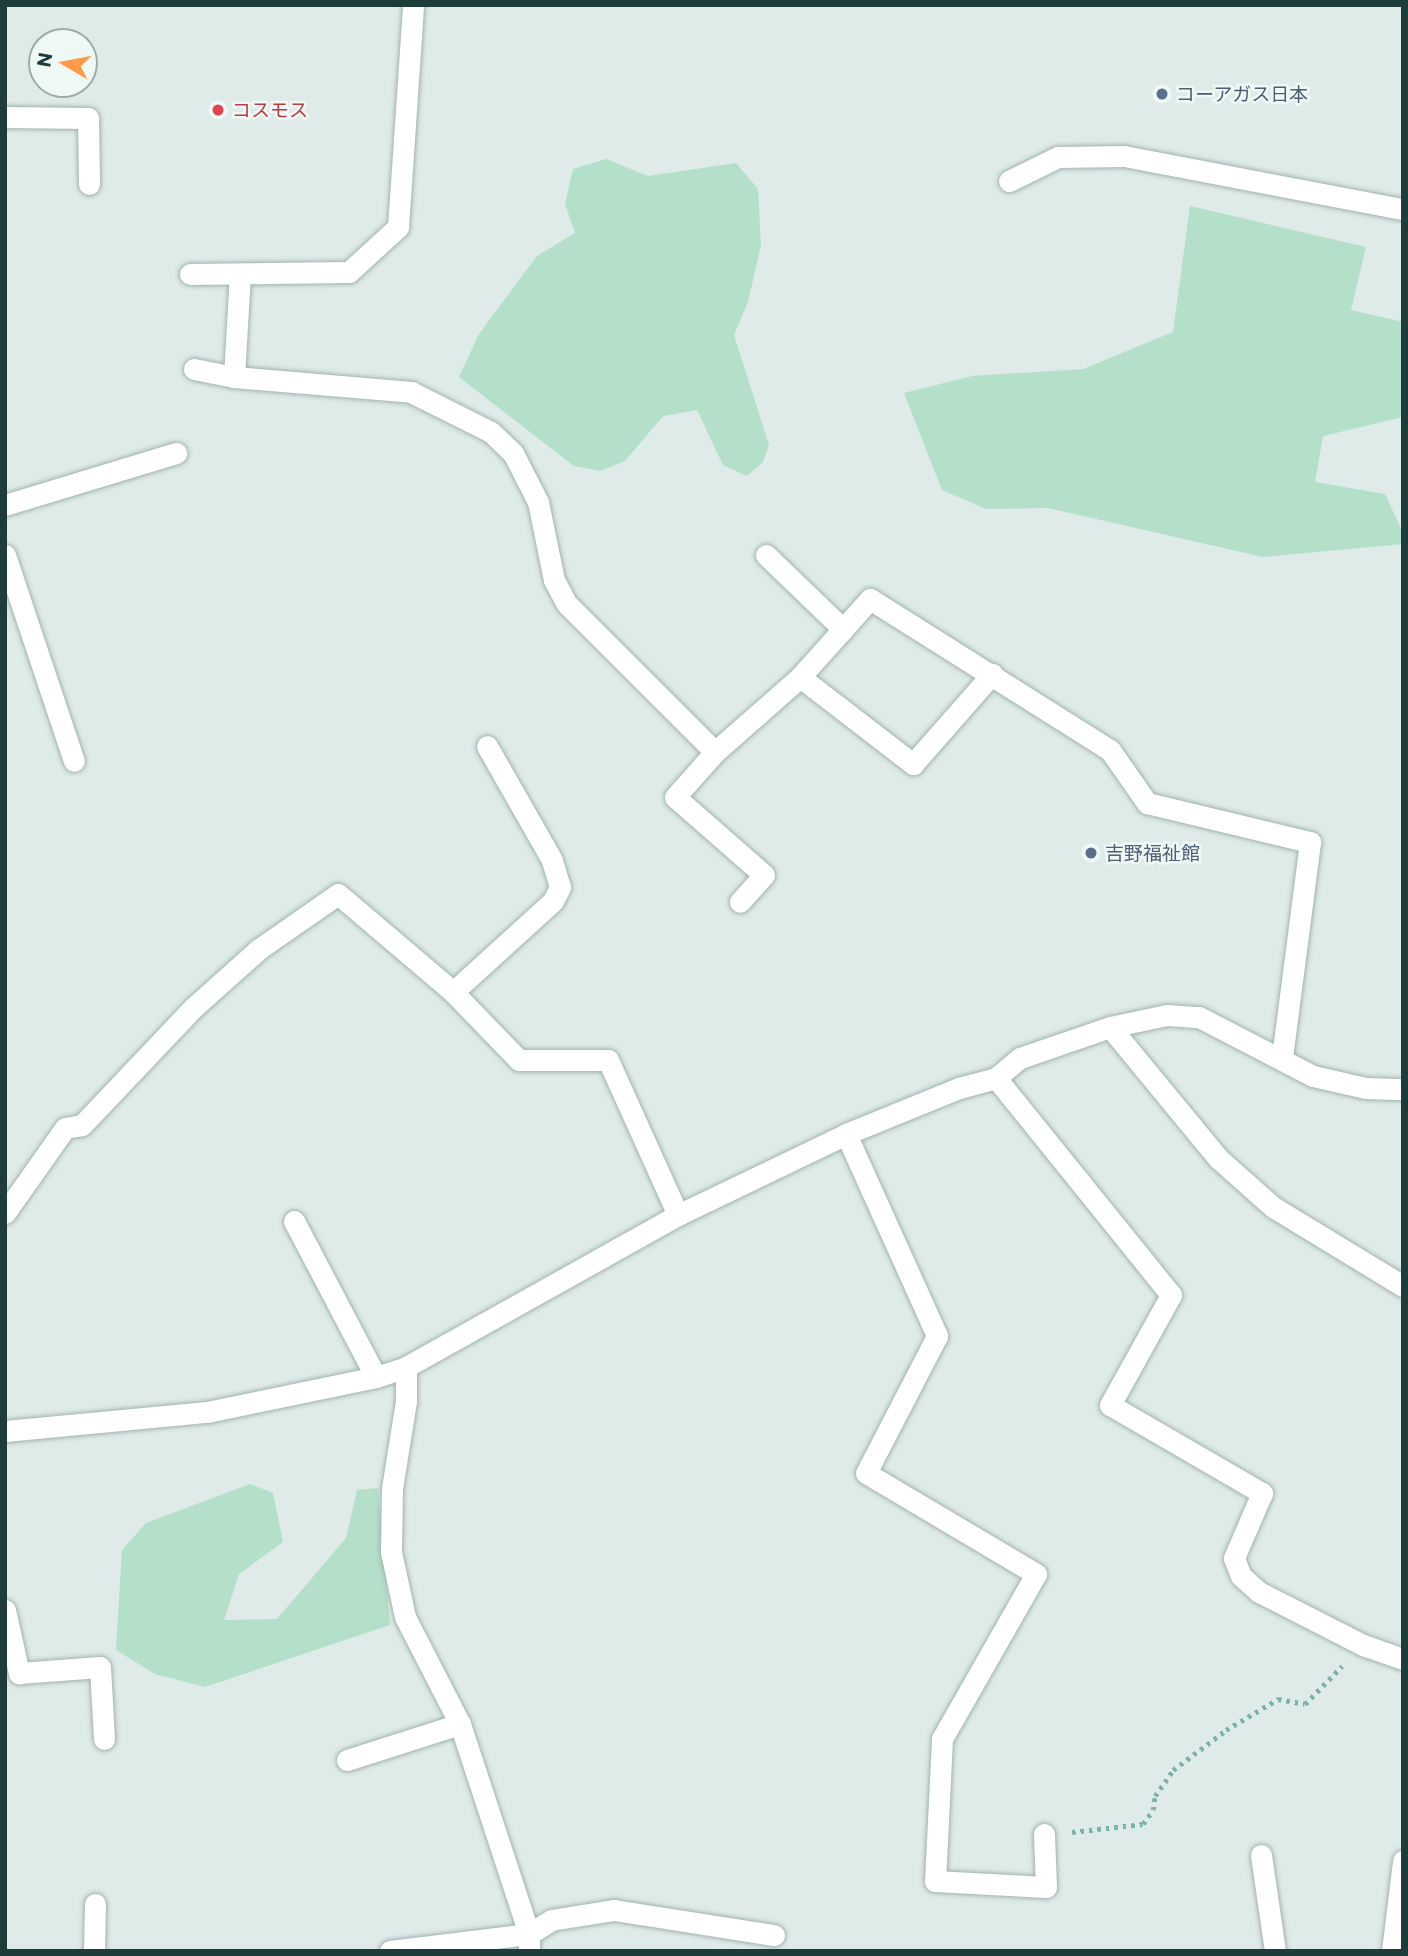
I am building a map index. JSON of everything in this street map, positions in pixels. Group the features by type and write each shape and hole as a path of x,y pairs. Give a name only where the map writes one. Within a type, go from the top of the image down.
{"street":[{"path":"190,274 349,272 398,227 413,5"},
{"path":"5,117 88,118 89,184"},
{"path":"1009,181 1058,157 1124,156 1403,209"},
{"path":"234,377 240,274"},
{"path":"194,369 234,377 411,392 491,432 513,453 537,502 554,580 567,604 715,752"},
{"path":"5,505 176,453"},
{"path":"5,555 74,761"},
{"path":"766,555 843,629"},
{"path":"740,902 764,875 675,797 715,752 800,677 870,599 1110,750 1147,803 1310,842 1282,1058"},
{"path":"800,677 913,764 992,674"},
{"path":"453,992 553,901 559,887 552,860 487,746"},
{"path":"5,1213 65,1128 82,1125 193,1008 259,949 338,894 453,992 519,1060 608,1060 678,1215"},
{"path":"5,1432 207,1412 376,1377 406,1367 678,1215 846,1134 958,1088 996,1078 1020,1058 1110,1027 1167,1015 1199,1017 1313,1076 1366,1088 1403,1089"},
{"path":"1110,1027 1219,1159 1273,1207 1403,1286"},
{"path":"996,1078 1171,1296 1110,1405 1262,1493 1234,1558 1241,1576 1259,1591 1363,1645 1403,1659"},
{"path":"846,1134 937,1336 866,1474 1036,1574 942,1738 935,1881 1046,1887 1044,1835"},
{"path":"294,1221 376,1377"},
{"path":"406,1367 406,1401 392,1488 391,1552 405,1617 460,1724 529,1943"},
{"path":"5,1610 12,1674 100,1667 104,1739"},
{"path":"347,1760 460,1724"},
{"path":"1261,1855 1275,1951"},
{"path":"1392,1951 1403,1861"},
{"path":"94,1951 95,1903"},
{"path":"390,1951 529,1943 551,1920 614,1910 774,1935"}],"path":[{"path":"1044,1835 1143,1824 1153,1810 1155,1796 1173,1770 1226,1730 1278,1699 1306,1703 1363,1645"}],"green space":[{"path":"606,159 648,176 736,163 758,189 761,245 748,302 734,335 769,445 763,462 747,476 723,465 697,410 663,416 625,461 600,471 574,466 459,377 479,334 537,256 575,233 565,204 573,169"},
{"path":"1190,206 1366,247 1351,310 1403,322 1403,417 1323,436 1315,482 1385,494 1403,533 1403,544 1263,557 1048,508 986,509 942,490 904,393 972,376 1083,369 1173,332"},
{"path":"250,1484 273,1493 283,1542 239,1574 224,1620 277,1619 346,1538 357,1490 378,1488 390,1625 205,1687 155,1674 116,1650 122,1550 146,1523"}],"place":[{"name":"コーアガス日本","path":"1162,94"},
{"name":"コスモス","path":"218,110"},
{"name":"吉野福祉館","path":"1091,853"}]}
